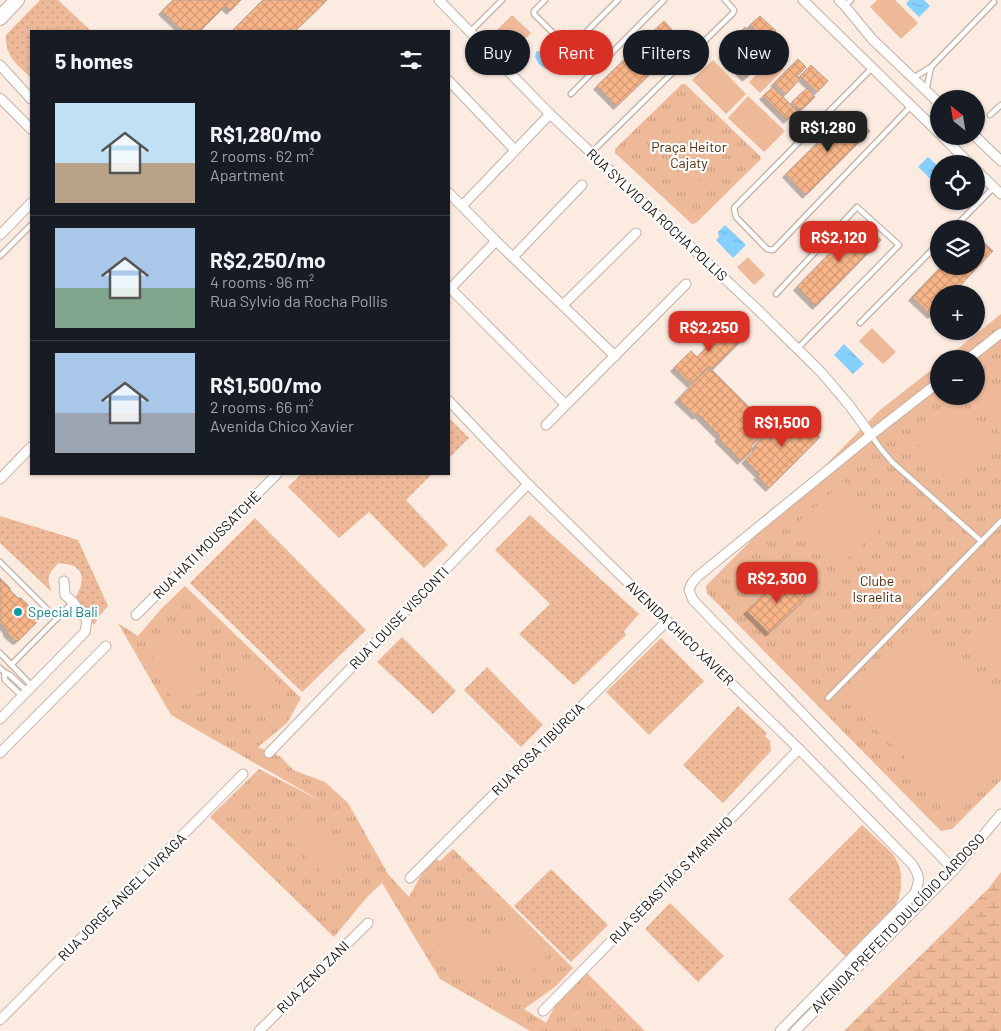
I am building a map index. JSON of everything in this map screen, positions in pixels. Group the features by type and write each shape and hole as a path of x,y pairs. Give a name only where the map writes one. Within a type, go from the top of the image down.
{"main road":[{"path":"0,18 17,0"}],"street":[{"name":"RUA SYLVIO DA ROCHA POLLIS","path":"439,0 468,30"},
{"path":"803,0 930,124"},
{"path":"845,2 872,40 930,94"},
{"path":"0,65 30,98"},
{"name":"RUA SYLVIO DA ROCHA POLLIS","path":"512,75 550,114 758,310 836,388 871,435"},
{"path":"450,82 515,150"},
{"path":"0,98 30,128"},
{"path":"462,206 550,114"},
{"path":"951,145 961,155"},
{"path":"984,145 1001,161"},
{"path":"985,178 998,190"},
{"path":"513,257 582,185"},
{"path":"450,194 615,356"},
{"path":"0,235 30,204"},
{"path":"564,305 636,233"},
{"path":"450,287 496,240"},
{"path":"546,424 686,284"},
{"path":"450,289 565,404"},
{"path":"979,350 1001,333"},
{"path":"930,389 697,577 689,590 693,600 954,870"},
{"name":"AVENIDA CHICO XAVIER","path":"450,402 528,484 799,749 912,864"},
{"path":"0,479 30,448"},
{"name":"RUA HATI MOUSSATCHÉ","path":"136,615 276,475"},
{"name":"RUA LOUISE VISCONTI","path":"269,753 528,484"},
{"path":"0,719 85,632 87,620 66,595 64,581"},
{"name":"RUA ROSA TIBÚRCIA","path":"410,878 667,621"},
{"path":"0,753 106,646"},
{"name":"RUA SEBASTIÃO S MARINHO","path":"543,1011 799,749"},
{"name":"RUA JORGE ANGEL LIVRAGA","path":"0,1020 243,774"},
{"name":"AVENIDA PREFEITO DULCÍDIO CARDOSO","path":"795,1031 954,870 1001,814"},
{"name":"AVENIDA PREFEITO DULCÍDIO CARDOSO","path":"780,1031 915,893 920,882 912,864"},
{"name":"RUA ZENO ZANI","path":"259,1031 368,923"}],"lane":[{"path":"472,30 502,0"},
{"path":"545,0 534,11 534,14 567,47 571,47 618,0"},
{"path":"571,94 664,0"},
{"path":"591,153 732,13 734,10 725,0"},
{"path":"913,78 931,67 994,2"},
{"path":"926,91 931,67"},
{"path":"872,68 734,208 736,217 767,249 773,250 911,106"},
{"path":"990,115 1001,105"},
{"path":"963,220 998,190"},
{"path":"776,294 857,207 899,245 797,349"},
{"path":"0,256 30,226"},
{"path":"860,323 930,253"},
{"path":"871,435 892,462 981,540"},
{"path":"828,698 1001,521"},
{"path":"0,562 57,619"},
{"path":"11,665 73,602"},
{"path":"0,653 11,665 27,691"},
{"path":"2,670 5,680 27,691"},
{"path":"0,677 2,670"}],"green space":[{"path":"40,0 58,0 90,30 30,30 30,77 10,55 6,43 6,35"},
{"path":"877,0 895,0 918,23 901,39 870,7"},
{"path":"512,15 528,30 497,30"},
{"path":"713,60 719,66 719,75 728,75 746,94 726,114 692,80 697,75 709,75 709,64"},
{"path":"756,75 778,75 760,93 749,82"},
{"name":"Praça Heitor Cajaty","path":"682,84 685,84 761,159 696,223 692,224 615,153 615,149"},
{"path":"748,96 785,131 764,152 728,118"},
{"path":"700,139 700,158 689,158 688,140"},
{"path":"691,173 708,190 697,202 679,184"},
{"path":"748,257 765,275 754,285 737,267"},
{"name":"Clube Israelita","path":"1001,314 1001,780 952,829 941,831 707,593 706,586 880,410 930,371 930,405 985,405 985,350 956,350 969,340 985,340 985,327"},
{"path":"872,328 896,352 883,364 859,341"},
{"path":"985,376 1001,392 1001,434 974,405 985,405"},
{"path":"945,405 963,405 997,440 954,482 911,437"},
{"path":"450,419 469,438 450,457"},
{"path":"300,475 431,475 406,500 448,545 424,568 369,512 339,538 288,487"},
{"path":"844,481 884,526 839,566 799,521"},
{"path":"530,515 639,614 624,631 626,635 574,685 519,634 550,604 495,550"},
{"path":"0,516 78,540 108,606 94,625 76,596 82,581 81,573 72,565 59,563 49,576 52,592 0,543"},
{"path":"255,518 366,630 302,692 190,583"},
{"path":"185,586 301,698 287,723 258,747 281,757 293,770 325,782 348,803 388,874 409,897 427,864 434,858 440,861 453,849 573,968 556,986 524,1009 546,1023 557,1002 587,973 645,1031 530,1031 440,979 382,883 367,897 334,937 210,817 259,769 323,802 171,715 118,623 138,636 162,608"},
{"path":"1001,613 1001,679 968,647"},
{"path":"917,620 1001,702 1001,769 960,811 842,696"},
{"path":"180,631 209,689 176,705 148,647"},
{"path":"402,637 456,691 433,714 377,662"},
{"path":"661,638 704,681 649,735 606,692"},
{"path":"255,661 286,691 266,711 235,680"},
{"path":"487,667 543,725 521,747 464,690"},
{"path":"738,706 767,733 765,736 770,741 771,751 723,803 683,765"},
{"path":"304,810 348,853 326,876 281,833"},
{"path":"862,825 893,854 899,865 901,889 893,912 847,958 788,899"},
{"path":"551,869 608,925 571,962 514,906"},
{"path":"1001,872 1001,1031 844,1031 988,889"},
{"path":"670,903 724,956 698,982 645,929"},
{"path":"513,913 552,950 529,975 489,937"},
{"path":"456,922 498,963 477,983 436,943"}],"water":[{"path":"909,0 924,0 930,6 919,17 906,4"},
{"path":"540,51 540,65 535,57 536,52"},
{"path":"928,157 930,159 930,178 918,167"},
{"path":"725,225 746,245 733,258 716,240 719,237 718,232"},
{"path":"844,344 864,364 853,374 834,355"}],"building":[{"path":"173,0 231,0 201,30 182,30 162,11"},
{"path":"231,0 241,0 230,11 225,6"},
{"path":"263,0 327,0 296,30 233,30"},
{"path":"760,16 775,30 755,30 750,25"},
{"path":"664,21 672,30 655,30"},
{"path":"798,59 806,67 797,76 800,79 786,94 774,83 782,75 789,75 789,68"},
{"path":"623,61 623,75 649,75 617,106 597,86 608,75 613,75 613,70"},
{"path":"811,65 828,81 817,92 800,76"},
{"path":"773,87 797,111 787,120 763,96"},
{"path":"807,88 815,97 800,111 792,102"},
{"path":"850,111 870,131 806,195 786,174"},
{"path":"861,221 881,240 816,306 797,287"},
{"path":"985,243 993,251 985,259"},
{"path":"933,275 970,275 961,285 930,285 930,314 912,297"},
{"path":"721,320 742,340 713,369 709,366 691,384 674,368 691,351 697,357 715,339 709,332"},
{"path":"709,367 770,428 751,446 753,449 741,461 698,414 696,416 678,399"},
{"path":"792,409 820,437 769,488 757,476 760,475 745,460 756,448 754,446"},
{"path":"785,574 807,597 769,633 747,611"},
{"name":"Special Bali","path":"0,578 18,598 21,598 41,616 16,641 0,623"}],"place":[{"name":"Special Bali","path":"18,612"}]}
